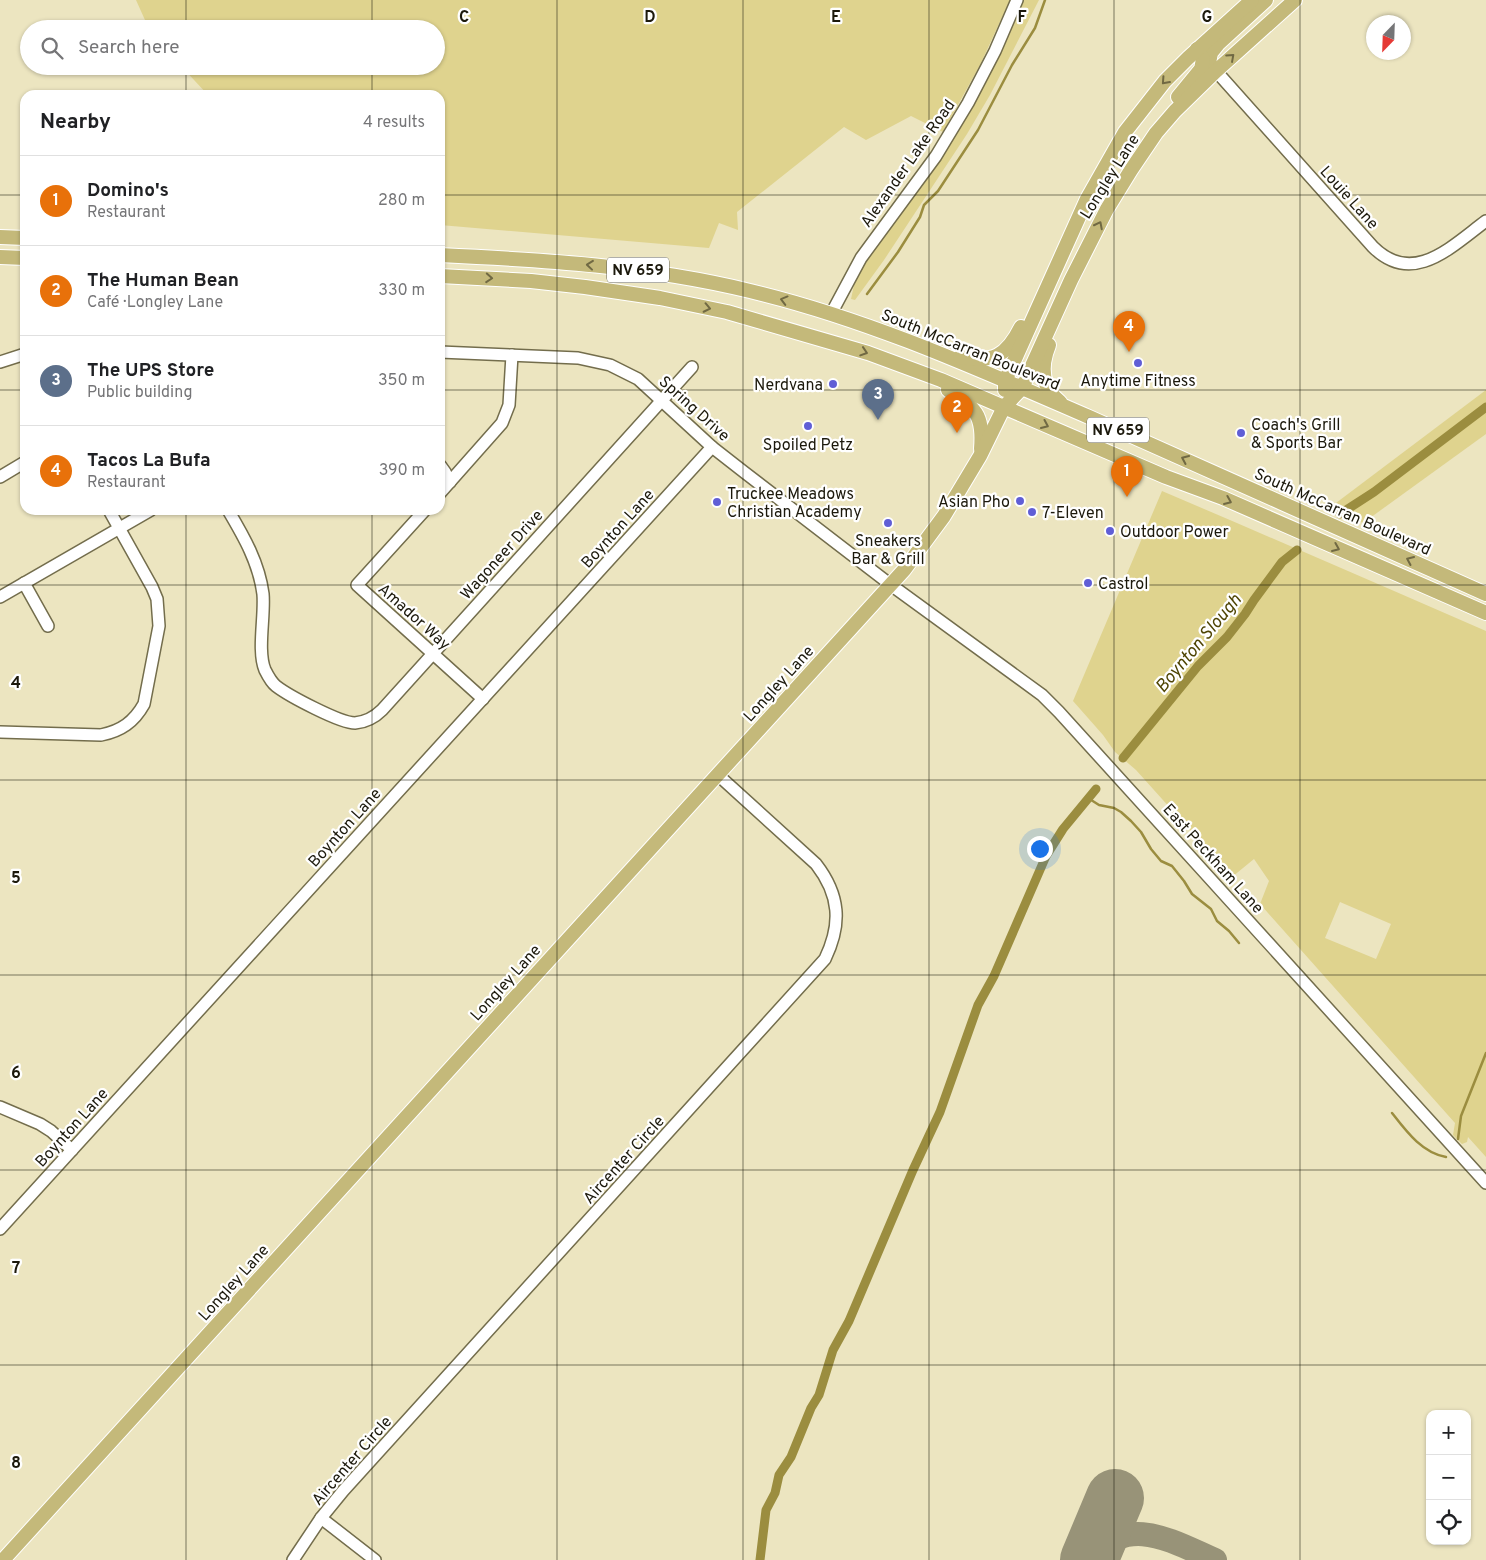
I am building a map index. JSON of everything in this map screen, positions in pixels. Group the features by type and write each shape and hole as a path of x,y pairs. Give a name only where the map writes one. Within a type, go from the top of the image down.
{"main road":[{"name":"Longley Lane","path":"1004,407 1005,381 1087,199 1109,158 1125,132 1165,81 1197,49 1252,0"},
{"path":"1216,71 1209,63 1211,53 1219,43 1266,0"},
{"name":"Longley Lane","path":"4,1560 891,585 925,544 980,456 1004,407 1022,388 1067,287 1119,187 1156,134 1175,112 1216,71 1295,0"},
{"path":"1119,187 1131,158 1149,130 1201,69 1203,58 1197,49"},
{"path":"0,237 20,238"},
{"path":"1069,408 1052,395 1044,381 1043,368 1047,351 1089,244"},
{"path":"934,351 982,359 995,357 1006,350 1014,340 1028,311 1064,250"},
{"name":"South McCarran Boulevard","path":"445,255 551,260 638,270 696,279 749,291 831,314 934,351 1069,408 1486,594"},
{"path":"0,257 20,258"},
{"name":"NV 659","path":"445,276 531,281 660,298 727,312 868,353 915,370 1004,407 1166,477 1223,498 1486,613"},
{"path":"915,370 946,389 974,410 979,419 982,432 980,456"},
{"path":"1380,567 1424,578 1486,605"}],"street":[{"name":"Alexander Lake Road","path":"831,314 861,258 936,156 968,103 995,51 1017,0"},
{"name":"Louie Lane","path":"1216,71 1372,247 1386,258 1405,264 1427,262 1486,221"},
{"name":"Spring Drive","path":"445,352 578,358 610,365 638,379 712,447 891,585"},
{"path":"445,488 498,429 507,414 512,355"},
{"path":"0,362 20,356"},
{"name":"Wagoneer Drive","path":"231,515 249,547 260,577 264,612 262,659 264,669 269,677 282,690 339,720 360,722 369,720 382,710 692,367"},
{"name":"Boynton Lane","path":"0,1230 712,447"},
{"path":"0,477 20,465"},
{"path":"445,472 450,482"},
{"path":"0,732 101,735 121,729 138,715 147,694 159,626 159,612 152,586 112,515"},
{"path":"0,597 143,515"},
{"name":"Amador Way","path":"421,515 357,586 483,699"},
{"path":"24,584 48,626"},
{"name":"East Peckham Lane","path":"891,585 1034,688 1060,712 1486,1184"},
{"name":"Aircenter Circle","path":"293,1560 321,1518 343,1491 825,959 834,938 837,922 834,897 824,874 816,864 718,774"},
{"path":"0,1107 40,1124 51,1131 72,1150"},
{"path":"321,1518 375,1560"}],"shaded area":[{"path":"136,0 1010,0 980,65 943,132 911,116 866,140 844,127 737,212 738,230 719,223 709,248 445,225 445,90 203,90 189,75 445,75 445,20 145,20"},
{"path":"1022,0 1039,0 990,95 967,134 884,260 855,300 851,299 854,285 867,259 998,57"},
{"path":"1486,390 1486,434 1363,523 1328,509"},
{"path":"1162,491 1486,631 1486,1157 1468,1137 1467,1142 1462,1144 1453,1135 1455,1123 1260,904 1269,881 1254,859 1232,877 1136,770 1115,752 1103,735 1073,701","holes":["1340,902 1391,924 1376,959 1325,938"]}],"waterway":[{"path":"867,294 898,252 920,217 924,205 938,191 978,130 1012,65 1035,28 1045,0"},
{"name":"Boynton Slough","path":"1340,514 1374,492 1486,407"},
{"name":"Boynton Slough","path":"1123,758 1198,666 1227,637 1282,562 1297,550"},
{"path":"760,1560 766,1510 775,1493 779,1475 791,1457 811,1408 819,1395 833,1350 849,1321 913,1170 940,1112 978,1005 994,976 1046,856 1063,829 1096,789"},
{"path":"1088,798 1099,805 1114,808 1131,821 1161,861 1172,866 1192,894 1211,909 1217,921 1239,943"},
{"path":"1458,1139 1461,1116 1486,1053"},
{"path":"1392,1113 1409,1134 1422,1146 1437,1155 1446,1157"}],"taxiway":[{"path":"1091,1560 1105,1545 1119,1537 1135,1534 1167,1539 1215,1560"}],"runway":[{"path":"1089,1560 1115,1498"}],"place":[{"name":"Tacos La Bufa","path":"1129,352"},
{"name":"Anytime Fitness","path":"1138,363"},
{"name":"Nerdvana","path":"833,384"},
{"name":"The UPS Store","path":"878,420"},
{"name":"Spoiled Petz","path":"808,426"},
{"name":"The Human Bean","path":"957,433"},
{"name":"Coach's Grill & Sports Bar","path":"1241,433"},
{"name":"Domino's","path":"1127,497"},
{"name":"Asian Pho","path":"1020,501"},
{"name":"Truckee Meadows Christian Academy","path":"717,502"},
{"name":"7-Eleven","path":"1032,512"},
{"name":"Sneakers Bar & Grill","path":"888,523"},
{"name":"Outdoor Power","path":"1110,531"},
{"name":"Castrol","path":"1088,583"}]}
